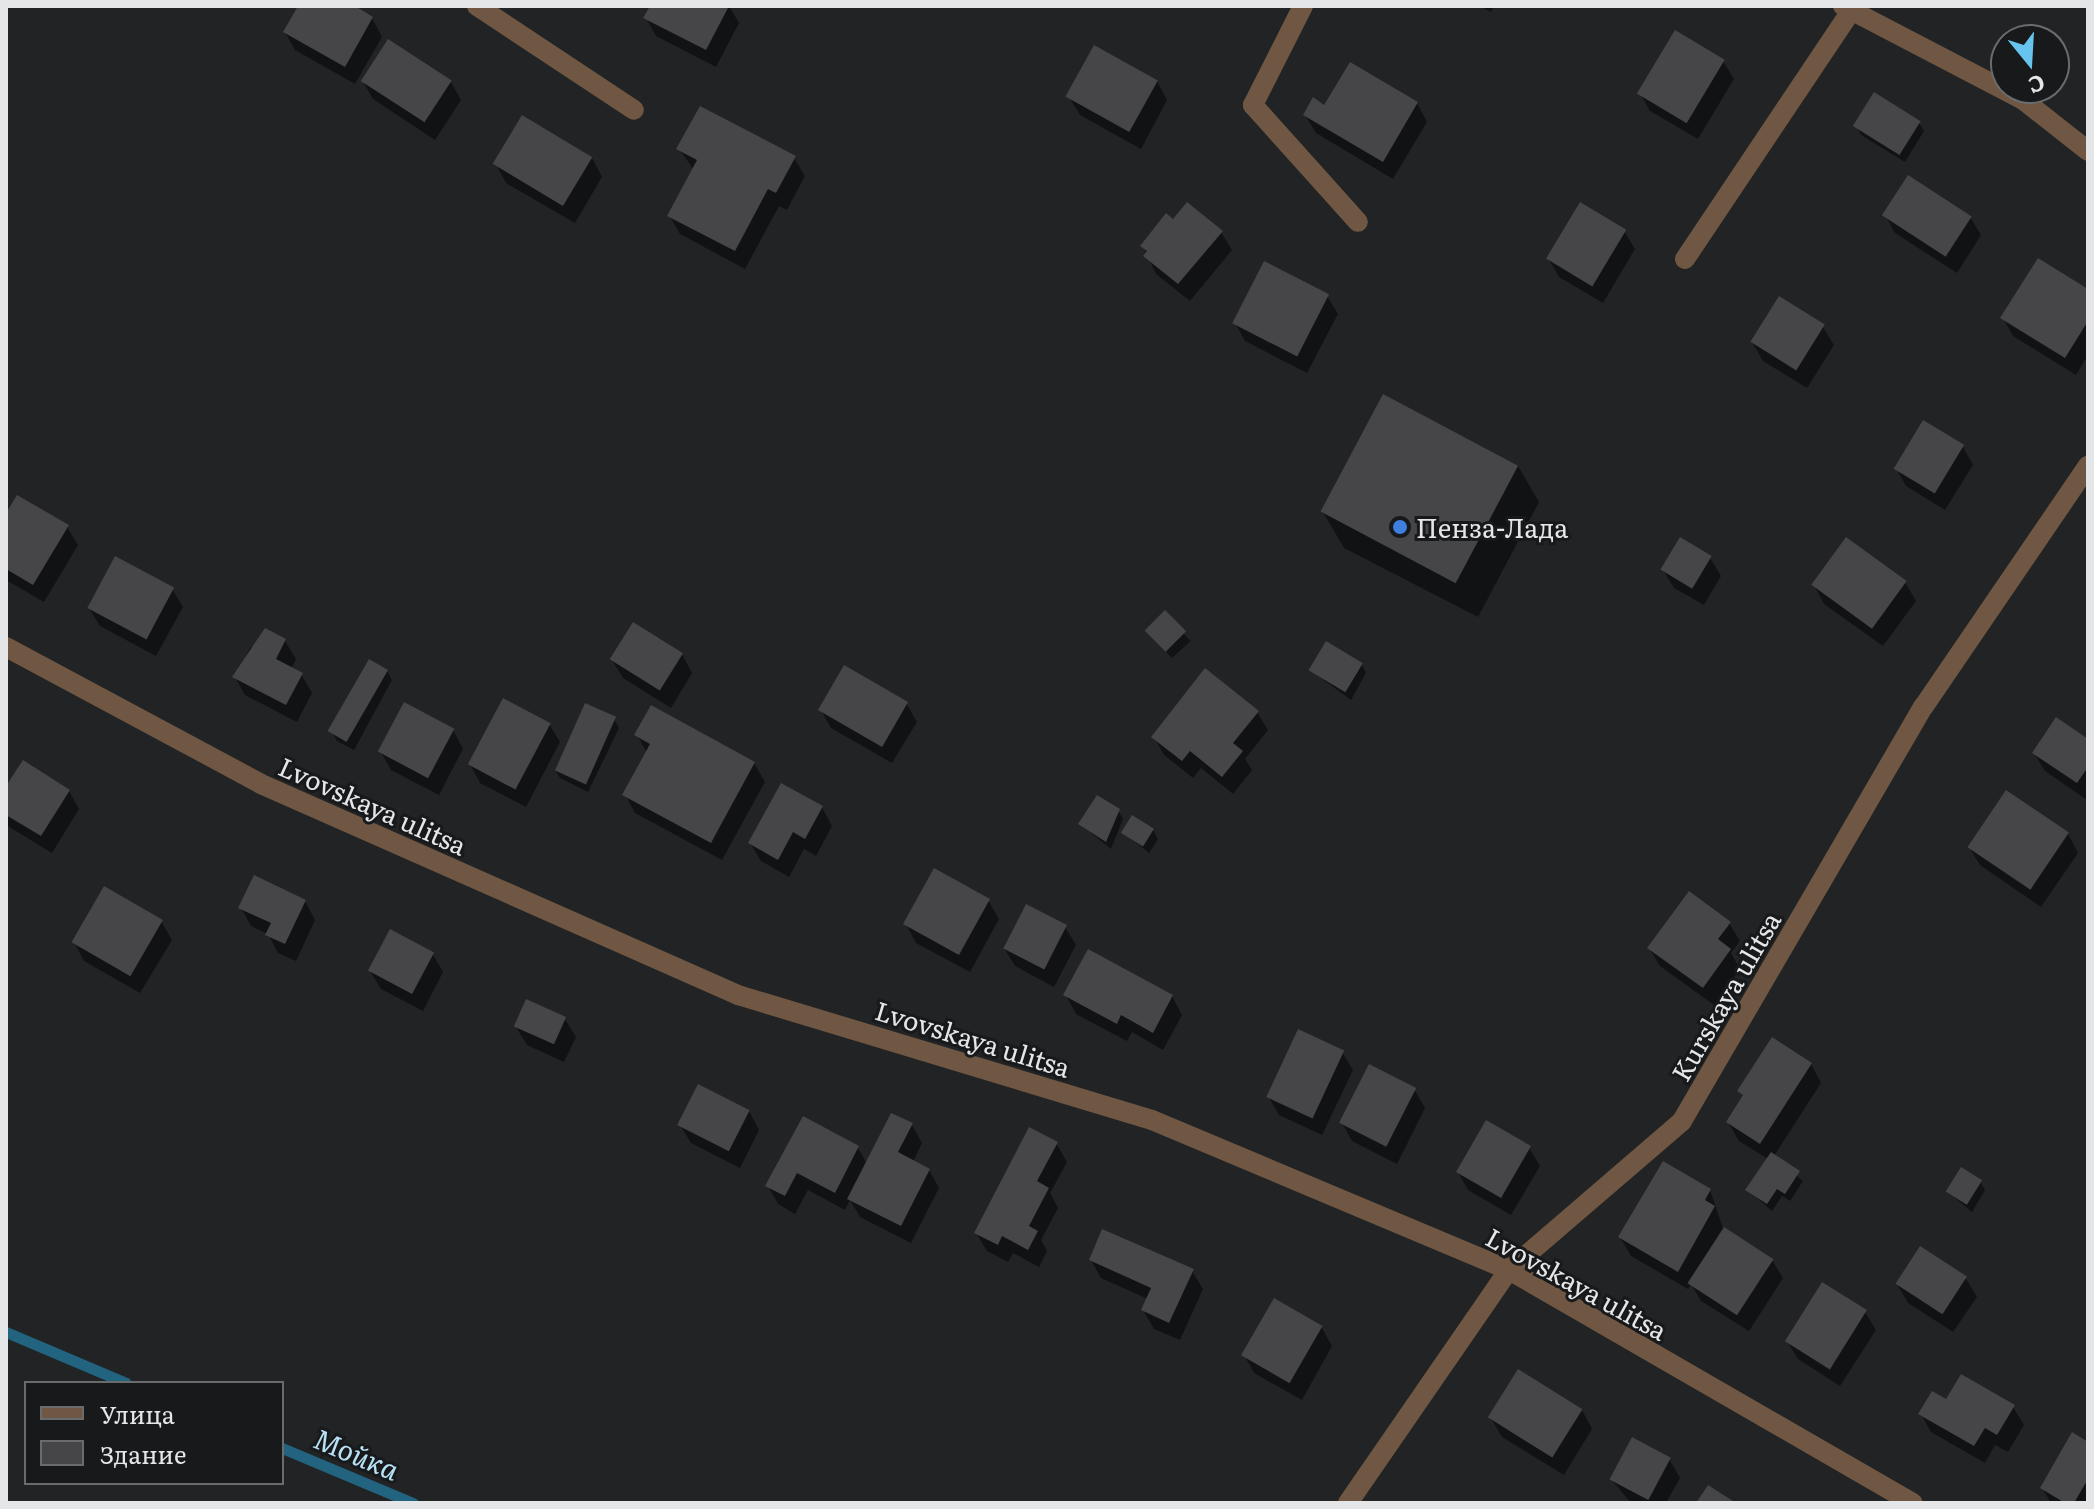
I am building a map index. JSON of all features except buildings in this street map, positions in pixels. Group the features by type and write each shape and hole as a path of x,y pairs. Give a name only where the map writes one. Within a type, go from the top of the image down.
{"street":[{"path":"477,6 634,110"},
{"path":"1303,6 1253,105 1358,222"},
{"path":"1685,259 1847,8 2022,99 2088,151"},
{"name":"Kurskaya ulitsa","path":"1348,1503 1509,1270 1682,1121 1924,706 2088,466"},
{"name":"Lvovskaya ulitsa","path":"6,647 261,784 738,995 1152,1120 1509,1270 1912,1503"}],"waterway":[{"name":"Мойка","path":"6,1332 121,1381"},
{"name":"Мойка","path":"284,1449 413,1503"}],"place":[{"name":"Пенза-Лада","path":"1400,527"}]}
